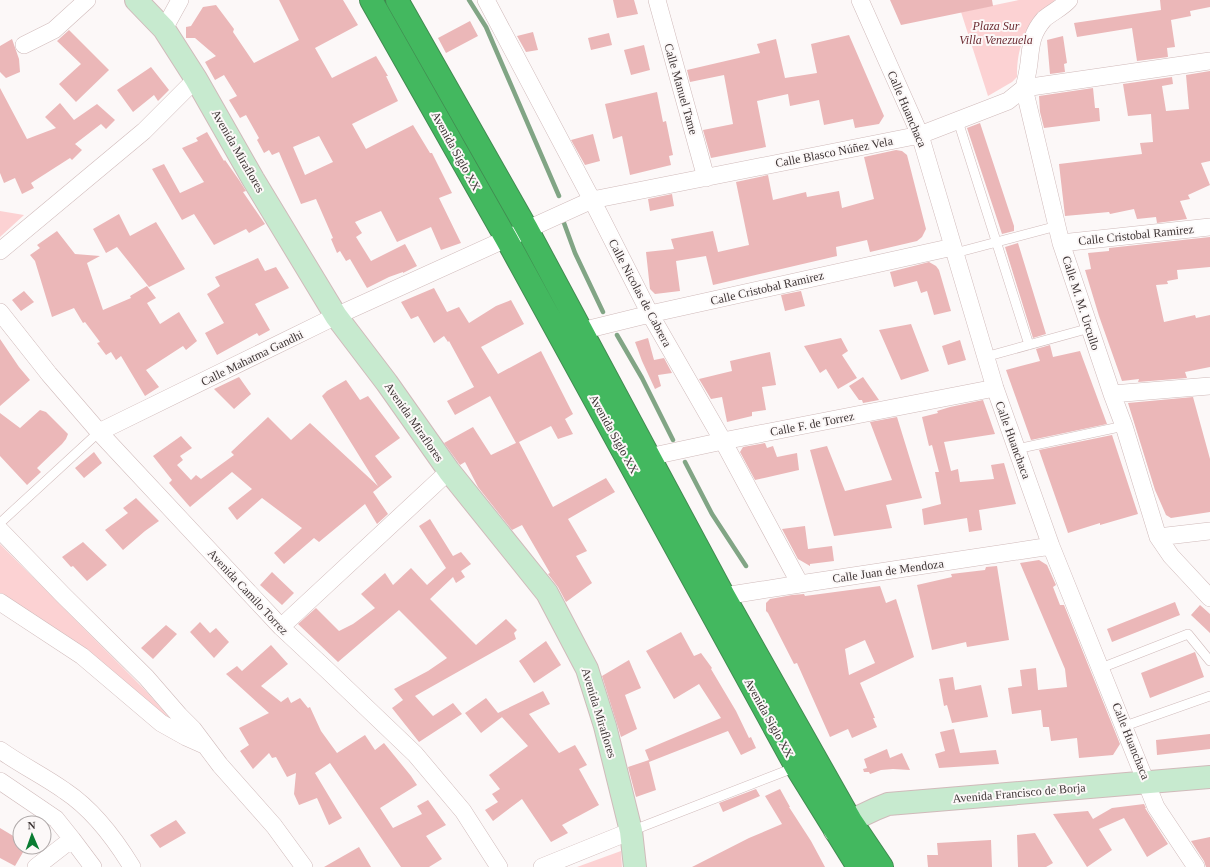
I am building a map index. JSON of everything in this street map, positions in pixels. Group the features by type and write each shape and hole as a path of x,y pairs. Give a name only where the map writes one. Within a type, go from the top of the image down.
{"highway":[{"name":"Avenida Siglo XX","path":"371,0 507,240 796,767 843,826 882,867"},
{"name":"Avenida Siglo XX","path":"397,0 527,230 724,596 843,826 858,867"}],"street":[{"path":"24,45 54,30 87,0"},
{"name":"Avenida Miraflores","path":"136,0 164,29 196,79 253,179 336,316 387,383 449,471 547,594 588,669 605,726 631,831 635,867"},
{"path":"164,29 180,0"},
{"name":"Calle Nicolas de Cabrera","path":"486,0 592,200 650,314 723,441 800,584"},
{"name":"Calle Manuel Tame","path":"657,0 706,178"},
{"name":"Calle Huanchaca","path":"860,0 920,135 985,357 1051,546 1125,726 1156,807 1196,867"},
{"name":"Calle M. M. Urcullo","path":"1069,0 1044,20 1033,36 1024,88 1059,235 1124,426 1158,537 1170,556 1210,598"},
{"path":"1024,88 1210,61"},
{"path":"0,251 144,131 196,79"},
{"name":"Calle Blasco Núñez Vela","path":"527,230 592,200 920,135 1008,101 1024,88"},
{"name":"Calle Cristobal Ramirez","path":"1059,235 1210,227"},
{"name":"Calle Mahatma Gandhi","path":"99,432 336,316 527,230"},
{"name":"Calle Cristobal Ramirez","path":"581,331 650,314 954,250"},
{"name":"Avenida Camilo Torrez","path":"0,312 49,374 99,432 281,627 415,754 463,812 499,867"},
{"path":"1112,394 1210,386"},
{"name":"Calle F. de Torrez","path":"629,461 723,441 995,388"},
{"path":"281,627 449,471"},
{"path":"0,530 146,678 179,715 194,729 204,745 274,826 304,867"},
{"path":"1158,537 1210,531"},
{"name":"Calle Juan de Mendoza","path":"724,596 1051,546"},
{"path":"0,602 82,656 161,723 204,745"},
{"path":"0,750 67,792 104,828 132,867"},
{"name":"Avenida Francisco de Borja","path":"843,826 872,810 888,804 1210,777"},
{"path":"0,781 56,819 93,867"},
{"path":"542,867 631,831"},
{"path":"36,867 72,838"}],"lane":[{"path":"958,120 1029,345"},
{"path":"954,250 997,242 1059,235"},
{"path":"985,357 1090,328"},
{"path":"1016,449 1124,426"},
{"name":"Calle Mahatma Gandhi","path":"0,523 99,432"},
{"path":"1101,668 1188,634 1210,661"},
{"path":"1125,726 1210,696"},
{"path":"631,831 796,767"}],"green space":[{"name":"Plaza Sur Villa Venezuela","path":"1019,0 1055,0 1037,18 1027,32 1019,53 1017,77 1012,82 988,96 961,12"},
{"path":"0,211 24,215 0,237"},
{"path":"0,544 145,690 168,716 170,721 0,596"},
{"path":"621,851 622,867 577,867"}],"building":[{"path":"279,0 343,0 358,25 315,48 332,78 376,56 388,76 386,76 398,101 352,124 366,149 413,125 430,153 432,153 452,193 439,198 461,243 441,250 431,227 397,242 381,211 355,222 362,233 356,237 371,261 405,244 417,266 403,273 389,277 367,288 350,259 346,261 340,251 337,253 331,239 333,238 316,199 301,204 279,152 272,155 269,150 264,153 257,140 259,138 246,115 240,118 229,100 237,96 224,75 215,80 205,62 216,56 195,38 186,38 186,27 191,26 203,7 216,5 234,29 233,32 254,63 299,40","holes":["319,136 333,162 305,175 293,147"]},
{"path":"613,0 634,0 638,14 617,18"},
{"path":"890,0 992,0 993,6 901,25"},
{"path":"1160,0 1210,0 1210,7 1190,11 1191,16 1171,20 1175,47 1167,48 1168,57 1137,61 1132,28 1077,37 1074,23 1161,10"},
{"path":"470,21 478,36 446,53 438,38"},
{"path":"69,30 109,70 76,102 59,84 81,64 57,41"},
{"path":"533,32 538,50 526,52 517,36"},
{"path":"609,33 612,45 591,50 588,38"},
{"path":"849,35 884,116 879,124 855,128 853,119 824,125 819,100 790,106 788,94 757,101 766,147 711,158 703,130 733,124 724,75 690,82 687,70 760,53 757,44 776,39 785,78 817,73 811,44"},
{"path":"1063,36 1067,63 1064,64 1065,72 1050,74 1047,40"},
{"path":"12,39 19,59 20,72 6,78 0,72 0,46"},
{"path":"644,45 650,70 631,75 624,50"},
{"path":"151,67 169,90 158,101 154,95 133,112 117,90"},
{"path":"1210,71 1210,161 1201,163 1210,185 1188,195 1190,199 1180,201 1187,219 1157,223 1156,217 1137,219 1134,209 1110,214 1109,212 1065,216 1059,164 1142,154 1140,143 1153,142 1151,114 1128,116 1123,84 1172,77 1173,84 1162,86 1166,111 1189,109 1186,75"},
{"path":"0,88 27,139 56,128 45,117 60,103 74,120 97,104 115,120 106,129 101,124 75,144 82,150 72,160 70,158 31,183 34,188 22,194 15,178 4,183 0,173"},
{"path":"1093,88 1095,108 1099,108 1100,121 1044,128 1040,112 1039,96"},
{"path":"657,92 663,122 666,121 673,155 669,156 671,165 630,175 622,136 613,139 605,104"},
{"path":"980,123 1014,226 1014,231 1002,234 967,128"},
{"path":"207,132 224,161 225,160 246,191 243,192 265,224 249,233 246,229 214,245 194,214 182,220 152,169 164,164 180,193 204,182 182,148 198,141 196,138"},
{"path":"593,134 600,161 585,165 571,140"},
{"path":"896,150 902,151 907,155 926,229 922,237 917,241 870,252 867,240 836,247 837,256 713,285 706,256 676,261 680,291 655,294 650,289 646,252 674,249 671,239 713,231 718,252 749,245 736,182 768,175 773,200 806,192 807,197 839,191 842,208 874,199 864,157"},
{"path":"672,194 674,206 650,211 648,199"},
{"path":"119,214 130,236 156,222 185,269 149,287 117,247 106,253 93,229"},
{"path":"57,231 75,254 100,256 87,263 103,310 131,298 130,296 147,286 156,298 147,303 160,324 179,312 197,341 186,350 183,346 146,370 159,387 145,396 121,356 116,360 111,352 106,355 97,343 100,342 85,322 83,323 74,308 52,317 35,261 30,255 40,248 37,245"},
{"path":"1210,237 1210,267 1177,270 1178,279 1167,281 1168,284 1156,285 1164,322 1195,315 1196,318 1210,315 1210,367 1185,372 1187,378 1138,382 1139,379 1122,381 1099,316 1085,270 1091,269 1088,253 1109,251 1109,248"},
{"path":"1018,243 1046,334 1033,338 1005,247"},
{"path":"258,258 265,271 276,267 289,288 255,304 270,330 259,336 257,333 217,355 205,333 224,323 207,294 220,286 215,277"},
{"path":"929,262 936,266 939,270 951,311 934,315 927,291 921,293 917,281 894,287 890,272"},
{"path":"434,288 447,312 459,307 469,323 496,306 511,300 524,324 481,347 498,374 541,351 573,414 565,419 573,434 558,439 551,426 519,442 553,507 606,478 615,492 568,519 587,551 576,556 592,583 566,602 558,587 548,574 550,573 522,525 512,530 478,487 465,462 460,465 444,443 473,427 491,455 516,443 490,396 455,415 447,401 474,387 449,341 448,342 444,336 434,343 418,316 411,319 401,302"},
{"path":"24,291 34,302 21,311 12,300"},
{"path":"801,291 805,306 785,311 781,295"},
{"path":"911,324 929,371 901,380 879,330"},
{"path":"648,338 654,360 664,358 672,373 658,375 661,386 655,389 635,342"},
{"path":"841,338 848,351 842,355 857,378 838,389 826,369 820,373 804,346"},
{"path":"0,339 19,367 30,380 0,406"},
{"path":"960,340 966,360 948,365 942,346"},
{"path":"1050,345 1053,357 1080,351 1107,424 1031,440 1006,370 1040,361 1036,349"},
{"path":"770,352 776,385 762,387 766,410 752,412 752,416 727,422 722,397 711,399 699,379 732,371 730,361"},
{"path":"239,377 251,394 234,409 214,389"},
{"path":"863,377 879,400 863,403 849,386"},
{"path":"346,380 360,400 368,396 400,438 375,456 392,477 373,492 388,514 377,524 365,504 319,542 314,538 284,564 274,553 302,528 262,498 237,520 228,508 252,489 232,472 190,507 169,483 172,480 153,456 181,436 192,448 180,456 183,460 177,465 191,480 196,475 201,479 234,455 231,452 268,417 291,440 310,423 378,486 322,396 327,391"},
{"path":"1193,397 1210,459 1210,512 1171,518 1166,515 1155,490 1128,403"},
{"path":"983,400 995,434 944,442 951,471 958,469 960,482 994,479 991,465 1004,463 1016,504 979,510 982,530 969,532 967,518 924,525 922,509 941,504 935,472 939,472 932,445 929,446 922,417 938,413 937,411 950,407"},
{"path":"40,410 46,412 68,434 62,444 37,468 41,472 27,485 0,456 0,413 20,428"},
{"path":"897,417 922,498 886,505 892,528 834,536 810,450 827,446 845,491 892,480 870,422"},
{"path":"1112,435 1138,514 1100,525 1100,523 1068,533 1039,450"},
{"path":"765,443 767,448 773,446 777,457 797,453 799,470 755,480 740,452 743,447"},
{"path":"94,452 102,463 84,478 75,468"},
{"path":"136,498 159,521 123,550 105,530 128,513 123,508"},
{"path":"430,519 453,556 461,552 471,564 461,571 465,577 456,583 453,577 430,599 476,645 506,619 517,630 514,633 516,639 415,696 433,716 453,703 462,714 419,742 392,708 403,700 394,689 428,671 447,658 399,610 338,662 298,624 316,608 339,631 353,624 375,608 361,594 385,573 393,585 411,568 427,585 446,568 419,526"},
{"path":"805,526 808,549 832,546 834,561 810,564 810,566 798,559 782,529"},
{"path":"83,542 107,565 87,581 62,557"},
{"path":"1039,560 1047,565 1056,585 1053,587 1060,605 1064,605 1120,744 1113,755 1079,758 1077,738 1051,741 1049,727 1043,727 1041,710 1012,714 1008,688 1022,686 1020,670 1036,668 1038,690 1067,687 1065,669 1020,563"},
{"path":"997,566 1009,640 967,647 966,642 932,650 917,585 952,577 951,574 985,570 986,567"},
{"path":"272,572 294,593 282,605 260,585"},
{"path":"880,586 886,603 896,599 914,657 860,683 875,718 873,718 877,727 852,738 848,729 830,737 797,663 794,664 766,611 766,603 770,599 792,595 804,594 805,596","holes":["865,640 875,663 849,675 845,649"]},
{"path":"1175,602 1180,615 1112,642 1107,629"},
{"path":"1200,605 1210,614 1210,633 1191,615"},
{"path":"200,622 210,633 216,628 229,642 214,658 190,632"},
{"path":"166,625 177,634 153,659 141,648"},
{"path":"681,632 694,656 701,653 712,668 711,669 756,748 741,755 728,731 649,762 656,790 636,797 628,767 649,760 645,750 721,718 699,684 674,699 646,651"},
{"path":"546,641 561,665 534,683 519,661"},
{"path":"271,645 288,664 261,686 281,702 288,697 291,703 300,698 308,708 310,707 321,731 337,753 365,735 375,750 384,743 417,785 380,808 393,828 422,814 417,806 428,800 446,825 426,836 442,859 429,867 401,867 330,763 315,773 342,818 329,825 317,798 299,805 294,794 296,773 287,777 276,757 272,758 269,753 253,769 240,751 249,745 239,728 269,713 226,674 237,666 242,671"},
{"path":"1195,652 1204,677 1150,698 1141,673"},
{"path":"629,660 641,688 625,695 637,729 621,737 602,676"},
{"path":"953,677 955,690 981,685 988,717 952,723 947,705 944,706 939,679"},
{"path":"543,691 550,704 529,714 559,753 575,745 587,765 579,769 599,805 562,825 568,833 551,842 522,799 493,821 485,810 498,802 492,794 500,789 489,775 528,746 502,717 481,733 465,713 486,698 498,713"},
{"path":"954,729 960,753 996,750 999,764 939,768 935,754 945,751 940,732"},
{"path":"1210,734 1210,749 1157,755 1156,740"},
{"path":"887,749 890,758 902,753 910,770 881,770 870,774 869,772 864,772 863,769 867,768 864,759"},
{"path":"756,789 760,796 723,812 719,803"},
{"path":"780,789 825,867 692,867 749,838 782,824 765,796"},
{"path":"1144,804 1145,808 1168,844 1147,857 1124,818 1099,829 1112,850 1087,867 1053,814 1088,811 1093,819 1112,808"},
{"path":"176,820 186,833 160,848 150,835"},
{"path":"0,828 12,835 12,855 21,855 15,866 0,858"},
{"path":"1035,833 1053,863 1046,867 1018,867 1017,835"},
{"path":"1210,837 1210,867 1206,867 1204,861 1191,841"},
{"path":"991,840 992,867 928,867 927,855 938,855 937,843"},
{"path":"359,847 371,867 324,867"}],"waterway":[{"path":"469,0 486,27 559,196"},
{"path":"564,223 575,253 603,312"},
{"path":"617,335 642,378 673,440"},
{"path":"685,462 712,514 746,566"}]}
